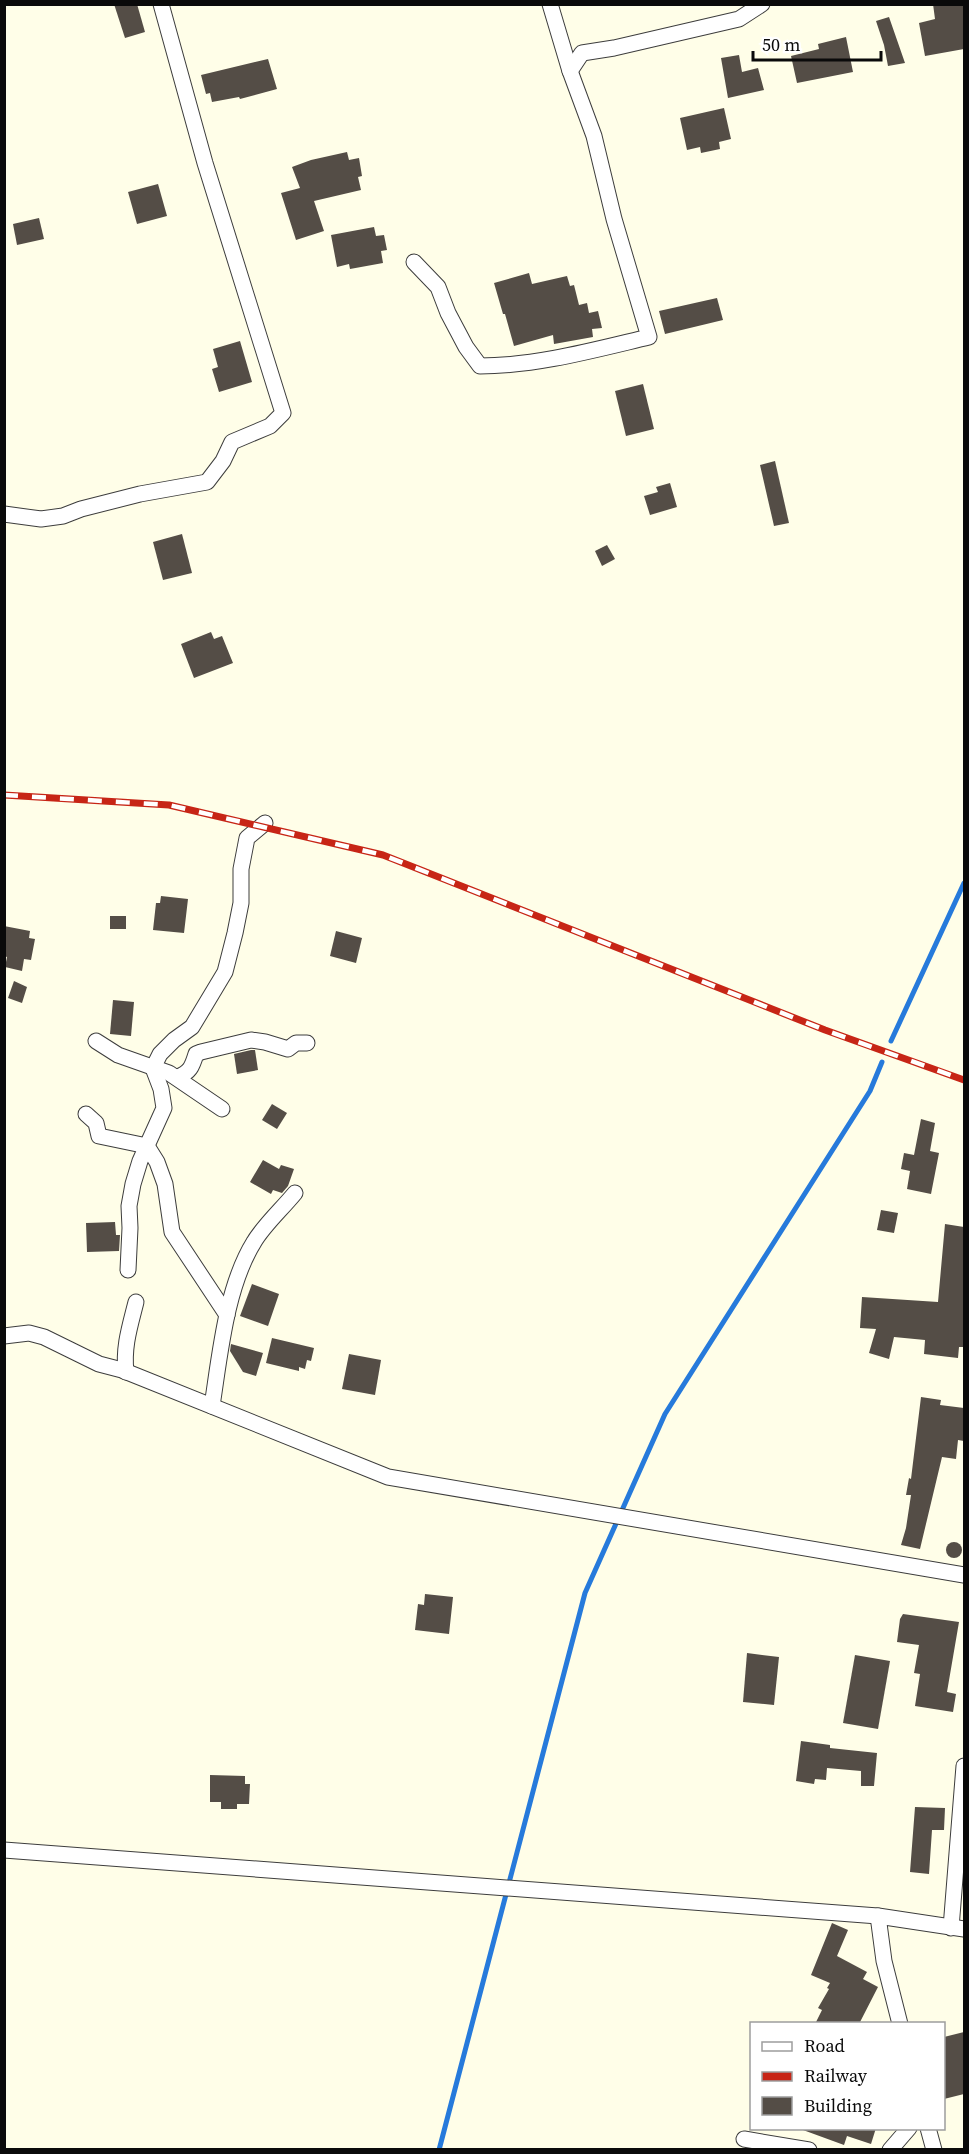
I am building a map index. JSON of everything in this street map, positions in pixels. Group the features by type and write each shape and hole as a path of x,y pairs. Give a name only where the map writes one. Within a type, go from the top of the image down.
{"street":[{"path":"4,514 41,519 63,516 81,508 140,494 207,482 224,461 232,442 270,426 283,412 206,163 161,4"},
{"path":"414,262 438,287 462,339 480,366 503,366 589,352 649,337 614,219 594,136 570,71 550,4"},
{"path":"570,71 582,53 614,48 739,19 762,4"},
{"path":"128,1270 129,1206 133,1184 164,1108 161,1089 153,1068 160,1054 192,1027 225,972 236,933 241,903 241,869 247,838 265,823"},
{"path":"178,1077 188,1073 196,1054 201,1052 251,1040 288,1049 296,1043 307,1043"},
{"path":"96,1041 118,1055 178,1077 222,1109"},
{"path":"86,1114 96,1123 99,1136 147,1146 158,1162 165,1184 172,1232 227,1315"},
{"path":"212,1406 227,1315 240,1269 254,1241 295,1193"},
{"path":"126,1372 125,1346 136,1302"},
{"path":"4,1336 29,1333 44,1337 99,1364 126,1372 388,1477 964,1575"},
{"path":"4,1850 878,1916 958,1929 964,1766"},
{"path":"878,1916 884,1961 899,2022"},
{"path":"890,2150 907,2130"},
{"path":"929,2130 934,2150"},
{"path":"744,2139 809,2150"}],"building":[{"path":"114,4 137,4 145,32 125,38"},
{"path":"933,4 964,4 964,49 925,56 919,23 935,19"},
{"path":"889,17 905,63 888,66 876,21"},
{"path":"846,37 853,72 797,83 791,56 819,49 818,44"},
{"path":"739,55 742,72 758,68 764,90 728,98 721,58"},
{"path":"268,59 277,89 240,99 239,97 212,102 210,93 206,94 201,75"},
{"path":"724,108 731,139 719,142 720,149 701,153 700,147 687,150 680,118"},
{"path":"347,152 349,160 359,158 362,176 358,177 361,190 314,201 324,231 296,240 281,193 300,188 292,167"},
{"path":"158,184 167,216 137,224 128,192"},
{"path":"39,218 44,239 17,245 13,224"},
{"path":"374,227 376,236 384,235 387,250 381,251 383,263 350,269 349,264 337,267 331,235"},
{"path":"529,273 532,284 567,276 570,286 574,285 579,305 587,303 589,313 598,311 602,328 592,329 593,337 554,344 553,335 514,346 494,283"},
{"path":"717,298 723,320 665,334 659,311"},
{"path":"240,341 252,382 219,392 212,369 218,367 213,349"},
{"path":"643,384 654,429 626,436 615,391"},
{"path":"775,461 789,523 774,526 760,465"},
{"path":"670,483 677,507 650,515 644,496 658,492 656,487"},
{"path":"182,534 192,573 163,580 153,542"},
{"path":"607,545 615,559 602,566 595,551"},
{"path":"211,632 214,639 222,636 233,663 194,678 181,644"},
{"path":"161,896 188,899 184,933 153,930 156,903 160,903"},
{"path":"110,916 126,916 126,929 110,929"},
{"path":"4,926 30,931 29,938 35,939 31,960 24,959 22,971 5,967 7,957 4,956"},
{"path":"336,931 362,938 356,963 330,956"},
{"path":"14,981 27,987 22,1003 8,998"},
{"path":"113,1000 134,1002 131,1036 110,1034"},
{"path":"255,1050 258,1070 237,1074 234,1054"},
{"path":"272,1104 287,1113 277,1129 262,1120"},
{"path":"921,1119 935,1123 930,1151 939,1153 931,1194 907,1189 910,1171 901,1169 904,1153 914,1155"},
{"path":"263,1160 279,1169 281,1165 294,1169 288,1186 282,1193 273,1190 271,1194 250,1182"},
{"path":"881,1210 898,1213 894,1233 877,1230"},
{"path":"115,1222 116,1235 120,1235 119,1251 87,1252 86,1223"},
{"path":"945,1224 964,1227 964,1333 963,1347 959,1347 958,1358 924,1354 925,1340 894,1337 889,1359 869,1353 876,1329 860,1328 862,1297 938,1302"},
{"path":"252,1284 279,1294 268,1326 240,1316"},
{"path":"272,1338 314,1348 311,1361 307,1360 305,1369 299,1367 299,1371 266,1363"},
{"path":"231,1344 263,1353 256,1376 243,1372 230,1351"},
{"path":"349,1354 381,1360 375,1395 342,1389"},
{"path":"921,1397 941,1400 940,1405 964,1408 964,1441 958,1440 956,1459 942,1457 920,1549 901,1545 911,1495 906,1495 909,1478 911,1479"},
{"path":"954,1542 962,1550 954,1558 946,1550"},
{"path":"425,1594 453,1597 449,1634 415,1630 418,1604 424,1605"},
{"path":"903,1614 959,1622 947,1692 956,1694 953,1712 915,1706 920,1674 914,1673 919,1645 897,1642 900,1619"},
{"path":"747,1653 779,1657 774,1705 743,1702"},
{"path":"855,1655 890,1661 878,1729 843,1723"},
{"path":"801,1741 830,1745 830,1748 877,1753 874,1786 861,1786 861,1771 827,1768 826,1780 815,1779 814,1784 796,1781"},
{"path":"210,1775 245,1776 245,1784 250,1784 249,1804 237,1804 237,1809 221,1809 221,1802 210,1802"},
{"path":"915,1807 945,1808 944,1830 932,1830 929,1874 910,1872"},
{"path":"832,1923 848,1930 837,1956 867,1972 863,1979 878,1987 860,2022 816,2022 822,2010 818,2008 830,1983 811,1975"},
{"path":"964,2032 964,2094 945,2099 945,2037"},
{"path":"803,2130 875,2130 871,2144 847,2136 844,2145"}],"waterway":[{"path":"891,1041 964,883"},
{"path":"439,2150 585,1593 665,1414 870,1091 882,1062"}],"railway":[{"path":"4,795 169,805 383,855 825,1030 964,1080"}]}
